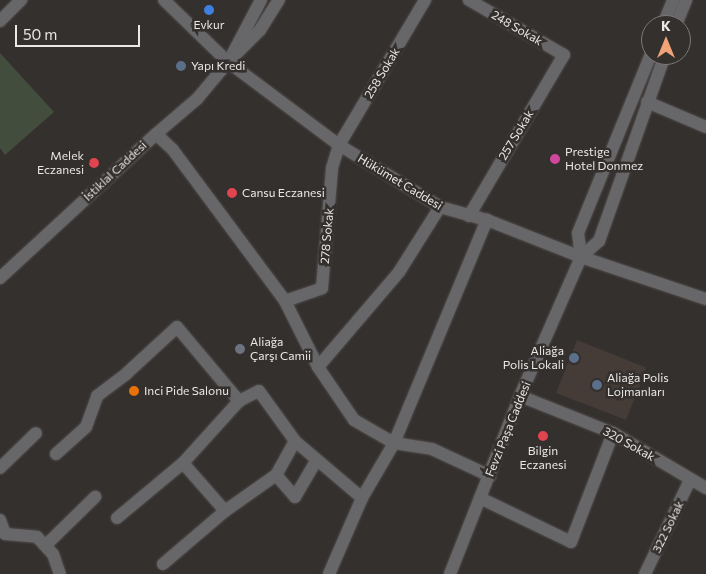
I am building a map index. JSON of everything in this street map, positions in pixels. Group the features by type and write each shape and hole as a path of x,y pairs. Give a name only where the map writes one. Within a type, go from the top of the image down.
{"street":[{"path":"0,21 21,0"},
{"name":"Hükümet Caddesi","path":"164,0 228,62 339,146 440,207 488,220 581,257 706,300"},
{"name":"İstiklal Caddesi","path":"228,62 247,22 261,0"},
{"name":"İstiklal Caddesi","path":"0,278 156,134 197,99 228,62 260,30 279,0"},
{"name":"258 Sokak","path":"339,146 425,0"},
{"name":"248 Sokak","path":"469,0 564,55"},
{"path":"667,15 673,0"},
{"path":"680,15 686,0"},
{"name":"257 Sokak","path":"469,216 564,55"},
{"name":"Fevzi Paşa Caddesi","path":"581,257 578,233 647,65"},
{"name":"Fevzi Paşa Caddesi","path":"450,574 520,396 581,257 599,241 661,65"},
{"path":"647,102 706,127"},
{"path":"156,134 173,150 285,301 318,366 354,420 394,443 432,449 490,476"},
{"name":"278 Sokak","path":"285,301 322,288 332,168 339,146"},
{"path":"318,366 399,272 440,207"},
{"path":"329,574 362,498 394,443 488,220"},
{"path":"56,454 86,427 97,396 127,373 177,327 239,401"},
{"path":"116,518 183,463 239,401 259,392 295,441 362,498"},
{"name":"320 Sokak","path":"520,396 613,433 706,488"},
{"path":"0,468 36,433"},
{"path":"480,498 571,542 613,433"},
{"path":"162,564 225,511 276,475 295,441"},
{"path":"276,475 295,497 316,460"},
{"path":"183,463 225,511"},
{"name":"322 Sokak","path":"645,574 690,480"},
{"path":"46,545 96,497"},
{"path":"0,520 2,539 37,537 52,554 60,574"}],"shaded area":[{"name":"Aliağa Polis Lojmanları","path":"577,340 647,368 626,420 556,393"}],"green space":[{"path":"0,53 54,112 5,155 0,148"}],"place":[{"name":"Evkur","path":"209,10"},
{"name":"Yapı Kredi","path":"181,66"},
{"name":"Prestige Hotel Donmez","path":"555,159"},
{"name":"Melek Eczanesi","path":"94,163"},
{"name":"Cansu Eczanesi","path":"232,193"},
{"name":"Aliağa Çarşı Camii","path":"240,349"},
{"name":"Aliağa Polis Lokali","path":"574,358"},
{"name":"Aliağa Polis Lojmanları","path":"597,385"},
{"name":"Inci Pide Salonu","path":"134,391"},
{"name":"Bilgin Eczanesi","path":"543,436"}]}
